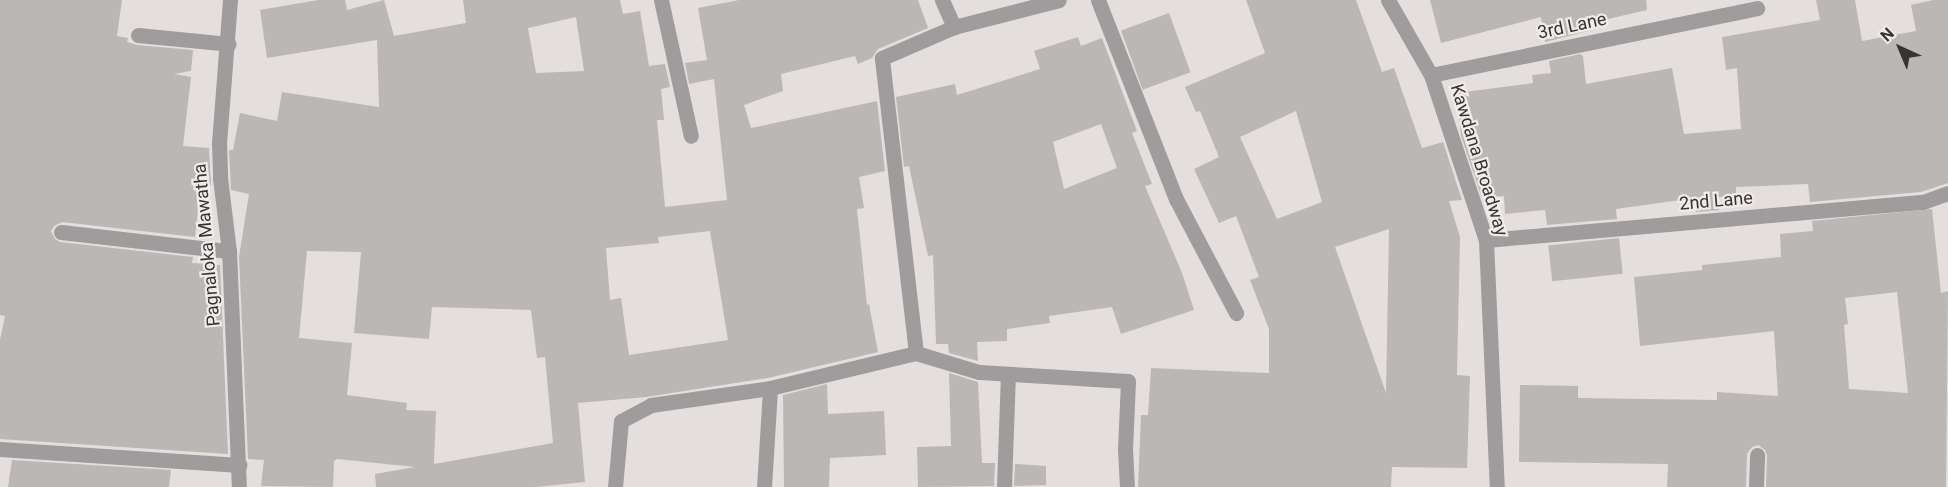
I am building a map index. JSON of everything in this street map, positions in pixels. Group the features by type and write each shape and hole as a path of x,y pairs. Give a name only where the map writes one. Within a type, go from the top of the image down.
{"street":[{"name":"Pagnaloka Mawatha","path":"230,0 229,44 219,143 220,178 230,251 239,487"},
{"path":"661,0 692,136"},
{"path":"942,0 954,27"},
{"path":"916,353 882,58 954,27 1059,0"},
{"path":"1098,0 1176,199 1236,313"},
{"name":"Kawdana Broadway","path":"1388,0 1431,75 1486,240 1497,487"},
{"name":"3rd Lane","path":"1431,75 1757,8"},
{"path":"138,35 229,44"},
{"name":"2nd Lane","path":"1486,240 1923,202 1948,193"},
{"path":"62,232 230,251"},
{"path":"615,487 621,421 651,405 770,388 916,353 979,372 1128,381 1125,449 1127,487"},
{"path":"1004,487 1008,375"},
{"path":"764,487 770,388"},
{"path":"0,449 239,465"},
{"path":"1756,487 1757,455"}],"building":[{"path":"0,0 122,0 117,36 128,38 127,42 137,45 193,50 191,71 174,74 191,77 183,146 209,148 211,185 201,183 195,237 62,222 54,226 51,231 55,239 60,242 193,257 192,263 220,265 228,454 0,439 0,340 5,316 0,315"},
{"path":"318,0 345,0 347,10 384,0 394,36 466,23 463,0 620,0 623,14 640,11 649,66 665,64 670,87 661,89 664,120 657,120 665,207 727,200 714,79 689,84 685,63 707,60 698,8 739,0 918,0 928,28 878,49 872,58 858,64 855,56 781,74 783,91 744,105 751,128 877,101 885,171 859,177 864,208 857,209 867,305 869,304 878,352 768,378 646,397 578,403 585,482 535,487 376,487 375,474 415,467 337,459 334,461 333,487 261,486 264,460 248,459 239,257 249,194 231,190 229,150 233,150 240,113 277,121 282,92 379,107 377,40 267,58 260,10","holes":["576,17 584,71 536,73 528,28","710,231 728,340 629,355 621,298 610,300 606,248 659,243 658,237","307,251 361,252 354,333 429,339 432,307 531,310 537,358 545,357 553,443 434,464 436,411 406,410 407,403 347,395 352,343 299,338"]},
{"path":"1246,0 1356,0 1382,72 1394,68 1422,148 1443,142 1462,200 1449,201 1460,237 1457,375 1470,376 1467,468 1392,467 1391,487 1138,487 1141,415 1148,415 1151,368 1269,373 1269,329 1250,280 1259,277 1236,216 1219,223 1194,169 1219,157 1200,111 1196,112 1185,87 1265,53","holes":["1296,111 1322,202 1277,219 1240,137","1389,229 1386,393 1335,247"]},
{"path":"1430,0 1646,0 1647,10 1595,22 1596,29 1545,42 1541,17 1441,43"},
{"path":"1816,0 1855,0 1862,41 1916,31 1911,5 1933,0 1948,0 1948,183 1921,192 1810,202 1808,184 1736,187 1736,196 1718,197 1719,210 1696,212 1695,198 1616,209 1617,219 1547,225 1545,210 1505,214 1504,196 1482,198 1461,136 1457,93 1533,83 1532,75 1551,73 1549,61 1580,54 1583,56 1586,84 1672,68 1684,134 1741,129 1737,68 1726,70 1722,37 1820,20"},
{"path":"1169,13 1191,72 1143,90 1121,30"},
{"path":"1078,37 1081,46 1102,38 1137,131 1132,133 1152,184 1145,186 1182,273 1194,310 1121,334 1112,307 1049,316 1050,323 1007,329 1007,341 977,342 978,361 949,353 948,344 936,344 933,255 928,256 909,166 904,167 896,97 955,84 957,95 1040,69 1034,51","holes":["1101,124 1117,168 1064,189 1053,142"]},
{"path":"1932,209 1941,293 1948,291 1946,487 1766,487 1767,455 1765,450 1758,445 1752,447 1747,454 1746,487 1667,487 1668,464 1519,462 1520,385 1578,386 1578,398 1717,400 1717,392 1778,396 1774,331 1640,346 1634,277 1702,270 1702,265 1781,257 1780,234 1813,231 1812,221","holes":["1897,292 1908,393 1849,389 1844,325 1848,324 1845,298"]},
{"path":"1619,238 1623,274 1552,281 1548,245"},
{"path":"949,373 978,382 982,463 995,463 994,486 918,487 917,447 951,446"},
{"path":"827,384 828,414 884,411 886,455 830,458 829,487 784,487 783,395"},
{"path":"12,460 171,470 169,487 8,487"},
{"path":"1015,464 1046,466 1046,485 1014,486"}]}
